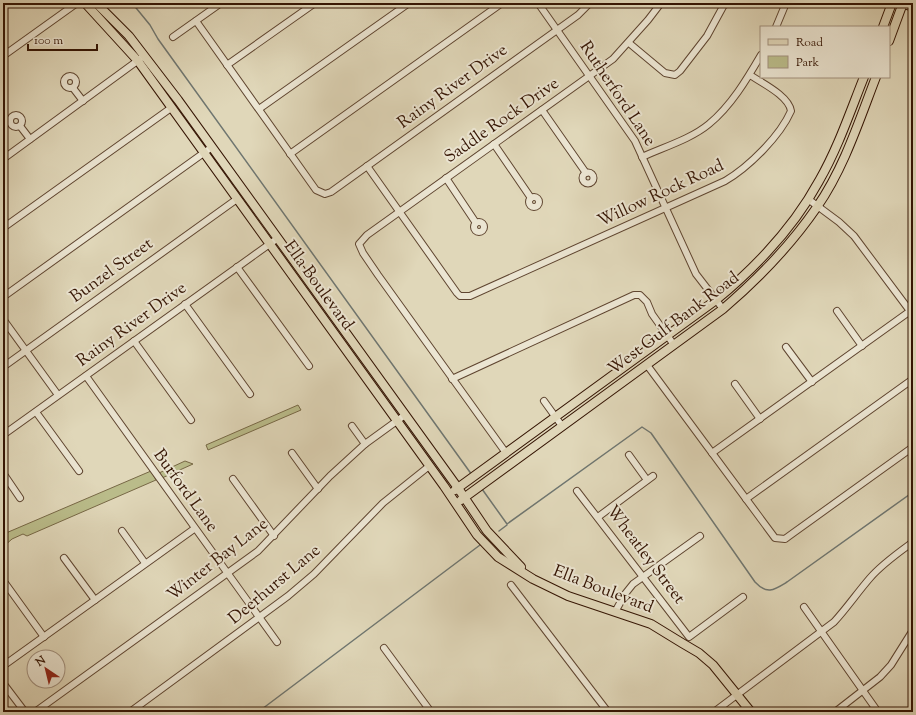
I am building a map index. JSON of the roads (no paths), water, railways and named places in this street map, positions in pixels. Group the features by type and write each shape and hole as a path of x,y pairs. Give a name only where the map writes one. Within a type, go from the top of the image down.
{"main road":[{"name":"Ella Boulevard","path":"85,3 138,61 428,466 450,494 477,535 498,557 533,578 568,596 651,624 685,640"},
{"name":"Ella Boulevard","path":"96,3 129,36 145,56 278,238 458,488 487,531 507,554 533,578"},
{"path":"883,26 892,3"},
{"path":"890,38 903,3 913,7"},
{"name":"West Gulf Bank Road","path":"450,494 716,300 762,258 808,199 825,170 864,78"},
{"name":"West Gulf Bank Road","path":"455,503 465,498 647,365 723,309 749,287 770,265 817,206 849,147 876,78"},
{"path":"853,105 864,109"},
{"path":"762,258 770,265"},
{"name":"Wheatley Street","path":"685,640 713,665 751,712"}],"street":[{"path":"3,56 77,3"},
{"path":"173,37 221,3"},
{"path":"227,65 315,3"},
{"path":"259,109 409,3"},
{"path":"196,21 290,154 502,3"},
{"name":"Rutherford Lane","path":"538,3 630,134 666,207 696,274 723,309"},
{"name":"Rainy River Drive","path":"290,154 316,190 325,194 331,192 578,15 590,3"},
{"name":"Saddle Rock Drive","path":"452,379 364,255 359,244 361,240 612,59 629,43 661,3"},
{"path":"629,43 665,73 675,75 680,71 706,36 725,3"},
{"path":"776,26 786,3"},
{"path":"3,158 145,56"},
{"path":"642,157 708,125 734,97 750,75 760,57"},
{"name":"Willow Rock Road","path":"400,212 456,293 460,296 469,296 737,174 760,152 789,116 791,111 789,102 750,75"},
{"path":"73,88 83,101"},
{"path":"3,228 171,108"},
{"path":"542,110 586,173"},
{"path":"20,126 30,139"},
{"path":"494,144 531,198"},
{"path":"3,297 212,147"},
{"path":"367,166 400,212"},
{"path":"446,178 476,223"},
{"name":"Bunzel Street","path":"3,367 237,199"},
{"path":"712,453 912,312 854,236 839,222 808,199"},
{"name":"Rainy River Drive","path":"3,435 278,238"},
{"path":"237,267 309,366"},
{"path":"506,453 452,379 634,295 644,298 674,345"},
{"path":"185,304 250,394"},
{"path":"837,311 862,346"},
{"path":"3,319 58,396"},
{"path":"134,341 190,420"},
{"path":"786,348 812,382"},
{"path":"647,365 775,538 785,539 790,536 913,447"},
{"name":"Burford Lane","path":"86,376 194,529 277,642"},
{"path":"746,499 913,379"},
{"path":"735,384 760,419"},
{"path":"544,401 562,426"},
{"path":"36,412 79,471"},
{"name":"Winter Bay Lane","path":"35,712 258,551 318,489 365,444 404,415"},
{"path":"352,426 365,444"},
{"path":"292,453 318,489"},
{"path":"629,455 647,480"},
{"name":"Deerhurst Lane","path":"130,712 260,619 308,580 383,503 428,466"},
{"path":"3,473 20,498"},
{"path":"598,517 653,476"},
{"path":"233,479 274,536"},
{"name":"Wheatley Street","path":"577,491 643,576 685,640"},
{"path":"3,666 194,529"},
{"path":"122,531 145,563"},
{"path":"615,612 625,594 643,576 700,536"},
{"path":"714,712 821,632 846,610 870,577 884,564 913,542"},
{"path":"64,558 95,600"},
{"path":"5,583 44,637"},
{"path":"511,584 608,712"},
{"path":"685,640 743,597"},
{"path":"804,607 878,712"},
{"path":"835,712 880,677 891,665 913,630"},
{"path":"384,648 431,712"},
{"path":"3,683 24,712"}],"waterway":[{"path":"132,3 150,25 158,39 472,475"},
{"path":"482,489 507,524 642,427 651,433 755,582 763,589 767,590 774,589 787,582 913,492"},
{"path":"499,531 507,525"},
{"path":"258,712 480,545"}]}
